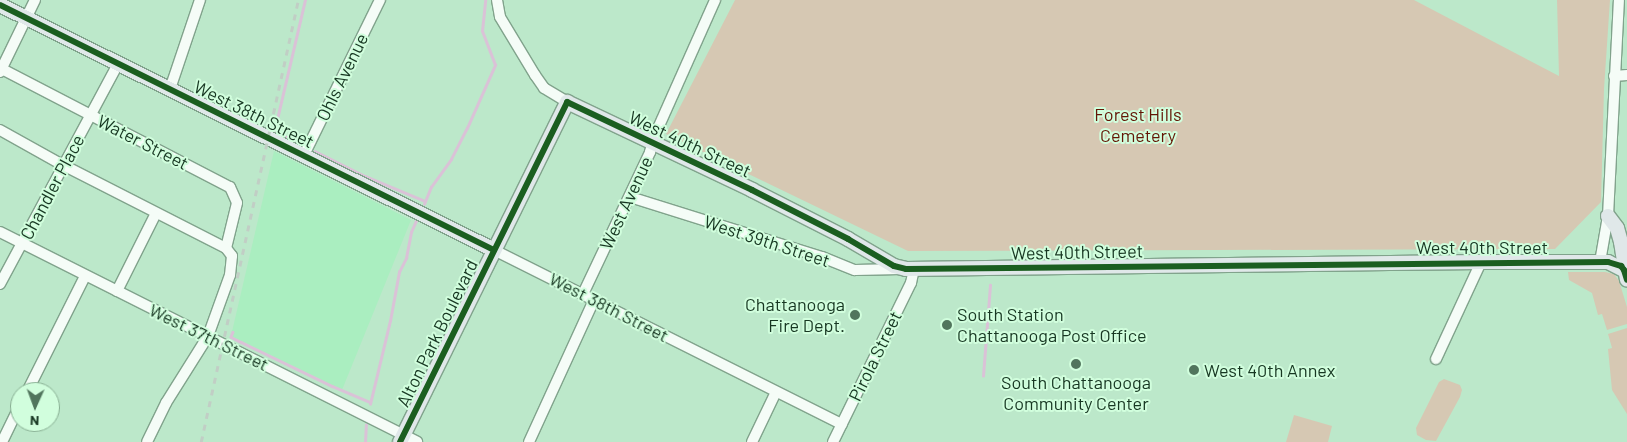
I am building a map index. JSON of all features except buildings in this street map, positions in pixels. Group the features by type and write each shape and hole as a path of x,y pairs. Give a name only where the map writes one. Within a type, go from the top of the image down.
{"main road":[{"name":"West 38th Street","path":"0,5 494,250"},
{"name":"West 40th Street","path":"567,102 848,239 894,266 910,269 1600,262 1615,264 1626,275"},
{"name":"Alton Park Boulevard","path":"401,438 567,102"},
{"path":"1608,216 1616,228 1621,242 1626,275"}],"street":[{"path":"0,69 35,0"},
{"path":"170,89 200,0"},
{"name":"Ohls Avenue","path":"304,155 380,0"},
{"name":"West Avenue","path":"583,294 630,196 715,0"},
{"path":"1600,262 1608,216 1619,0"},
{"name":"West 40th Street","path":"497,1 500,17 544,88 567,102"},
{"name":"Chandler Place","path":"0,284 118,64"},
{"name":"Water Street","path":"0,69 230,187 234,192 237,203 229,252 230,275 208,336 166,403 148,442"},
{"path":"1614,76 1627,74"},
{"path":"0,130 229,252"},
{"name":"West 39th Street","path":"630,196 822,257 855,270 910,269"},
{"path":"117,291 156,213"},
{"name":"West 37th Street","path":"0,232 208,336 401,438 417,442"},
{"name":"West 38th Street","path":"494,250 842,424"},
{"path":"1436,359 1481,262"},
{"name":"Pirola Street","path":"833,442 911,283 910,269"},
{"path":"32,382 85,276"},
{"path":"529,442 594,300"},
{"path":"752,442 776,392"},
{"path":"2,442 10,426"}],"shaded area":[{"path":"274,151 411,220 342,390 231,336"}],"green space":[{"name":"Forest Hills Cemetery","path":"735,0 1414,0 1559,76 1557,0 1610,0 1604,89 1601,202 1555,249 908,251 666,134"},
{"path":"1568,272 1605,272 1614,274 1619,281 1627,307 1627,324 1607,330 1602,314 1598,315 1592,293 1569,280"},
{"path":"1627,328 1627,414 1612,390 1608,349 1612,348 1608,334"},
{"path":"1444,379 1460,385 1462,390 1460,397 1436,441 1426,440 1417,435 1416,428 1439,382"},
{"path":"1294,415 1332,426 1328,442 1286,442"}],"waterway":[{"path":"298,143 274,132 305,0"},
{"path":"424,204 431,187 451,159 467,128 495,65 482,31 485,0"},
{"path":"315,151 365,176 425,201"},
{"path":"370,404 390,321 399,272 406,258 411,232 416,221"},
{"path":"983,376 990,285"},
{"path":"233,332 231,337 332,386 370,402"},
{"path":"365,442 366,425"}],"railway":[{"path":"201,442 298,0"}],"cycle path":[{"path":"0,5 494,250"},
{"path":"400,442 567,102 752,190 848,239 894,266 906,269 1608,262 1621,266 1627,280"}],"place":[{"name":"Chattanooga Fire Dept.","path":"855,315"},
{"name":"South Station Chattanooga Post Office","path":"947,325"},
{"name":"South Chattanooga Community Center","path":"1076,364"},
{"name":"West 40th Annex","path":"1194,370"}]}
